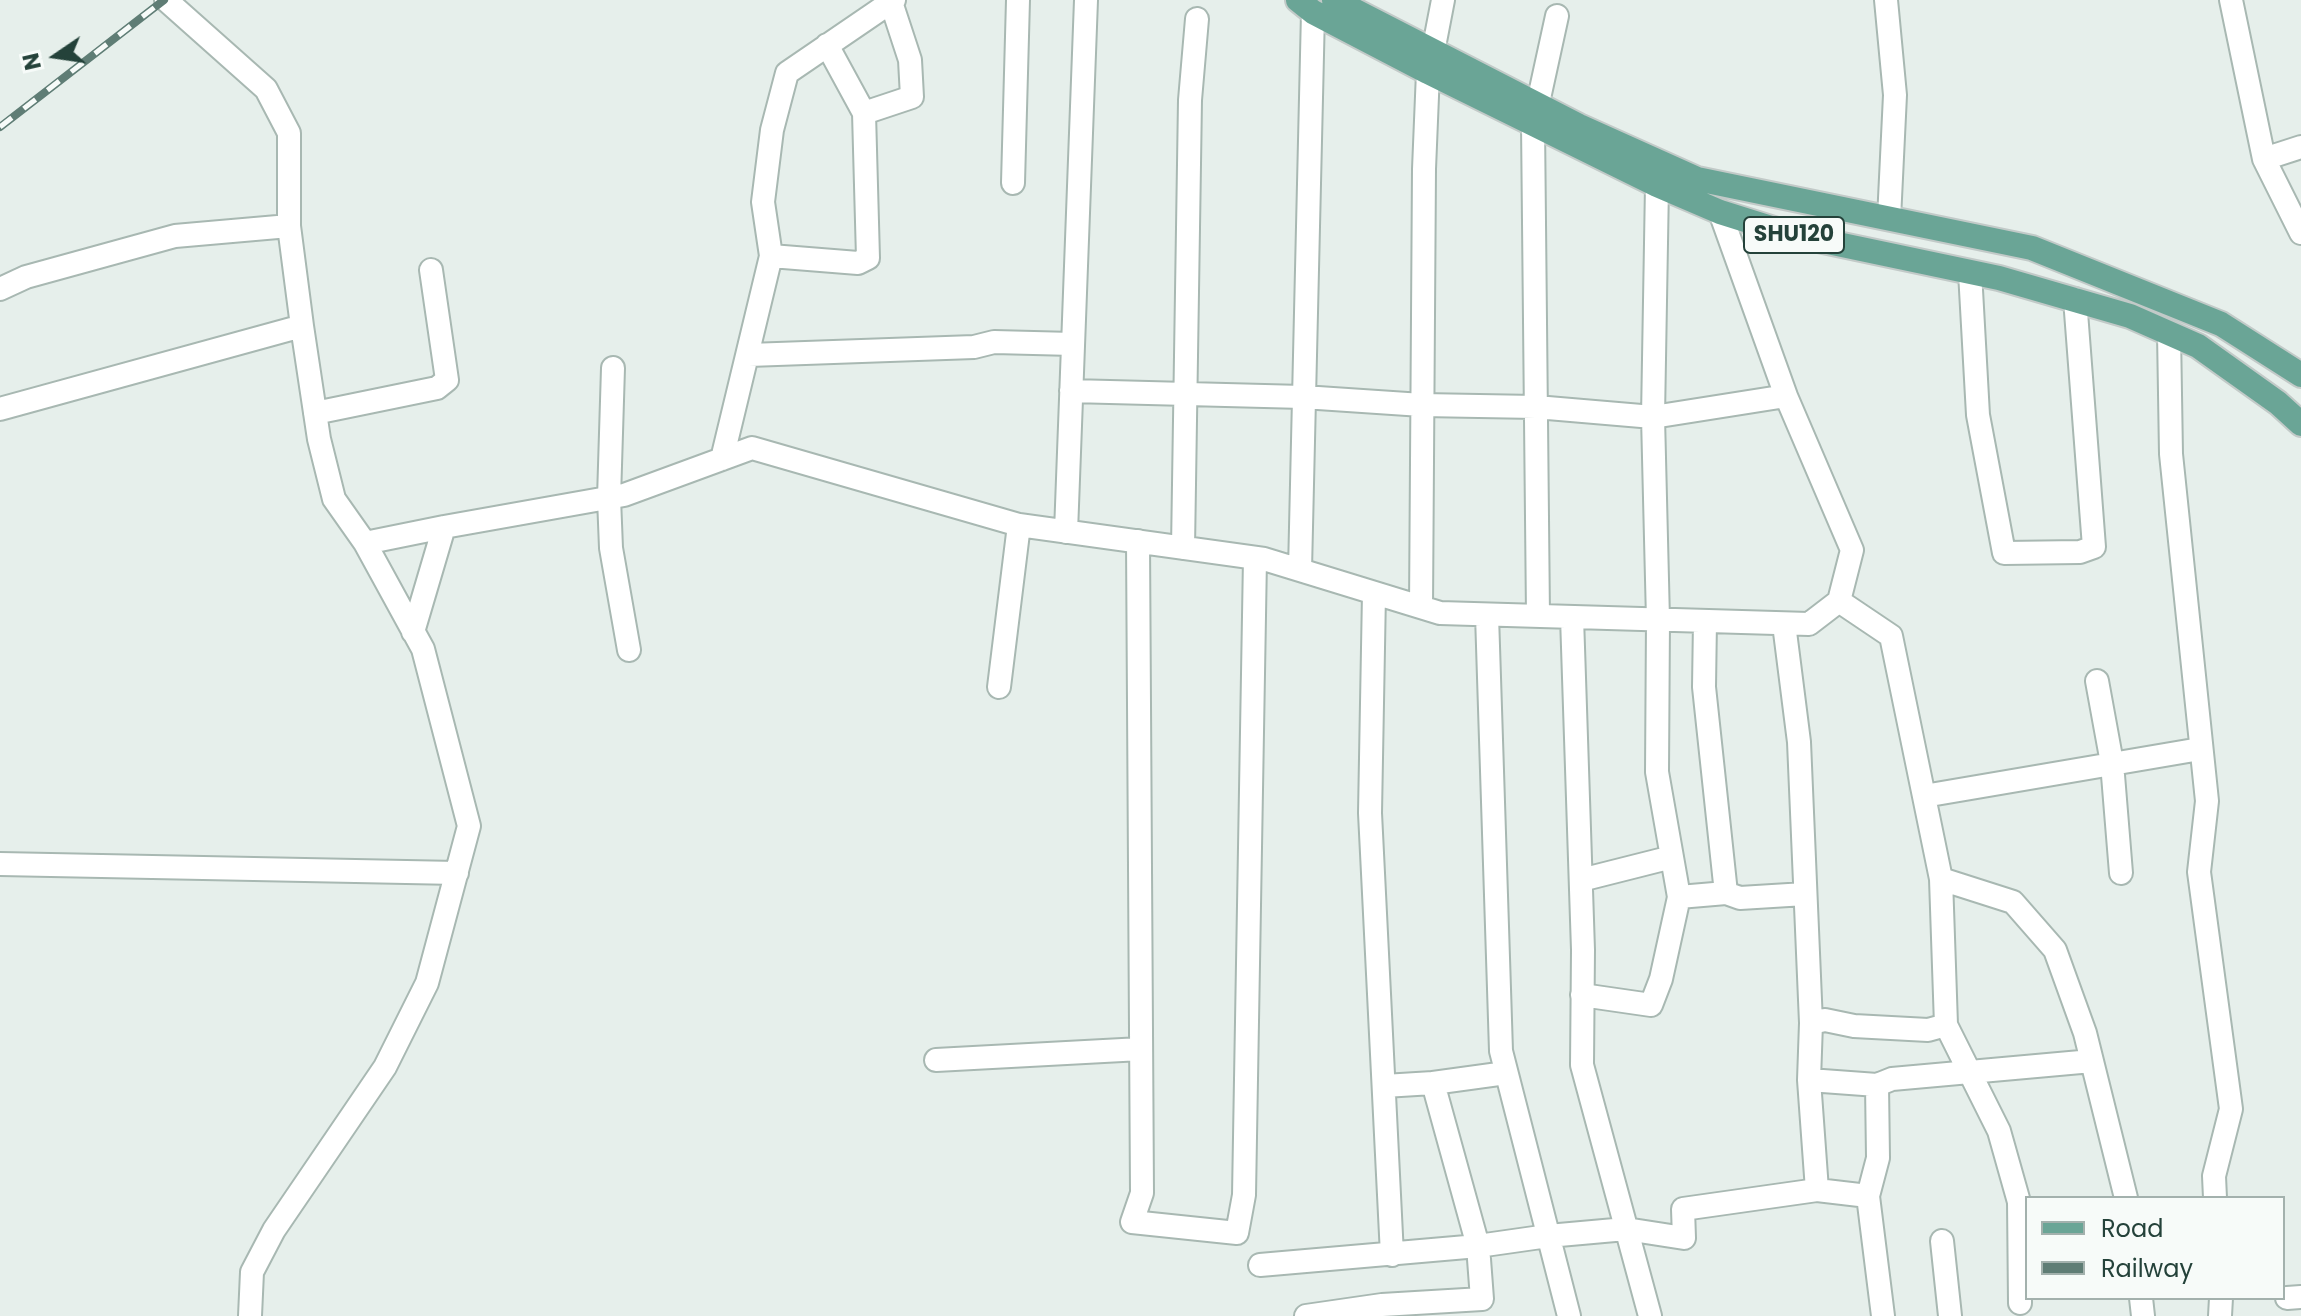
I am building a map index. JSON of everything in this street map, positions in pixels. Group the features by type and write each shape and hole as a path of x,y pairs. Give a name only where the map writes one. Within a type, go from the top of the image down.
{"main road":[{"name":"SHU120","path":"1315,4 1536,114 1657,185 1720,212 1790,234 1970,272 2130,316 2198,346 2278,403 2301,424"},
{"path":"1536,114 1579,126 1697,179 2032,248 2221,324 2301,375"}],"street":[{"path":"166,0 266,89 289,133 289,226 315,413 334,499 365,543 423,649 469,826 427,983 385,1067 274,1230 252,1272 250,1316"},
{"path":"1013,183 1018,0"},
{"path":"1066,532 1086,0"},
{"path":"1421,607 1424,169 1430,62 1443,0"},
{"path":"1886,0 1895,95 1889,219"},
{"path":"2231,0 2264,159 2301,233"},
{"path":"722,459 771,256 763,202 772,130 787,73 893,1 910,60 912,97 864,113"},
{"path":"1300,570 1315,4"},
{"path":"1538,616 1536,114 1557,16"},
{"path":"1183,548 1190,100 1197,19"},
{"path":"771,256 858,263 868,258 864,113 827,45"},
{"path":"2264,159 2301,147"},
{"path":"1582,995 1651,1005 1661,979 1679,897 1657,772 1658,620 1653,417 1657,185"},
{"path":"365,543 624,495 752,448 1019,525 1255,558 1440,613 1809,624 1839,601 1852,550 1786,396 1720,212"},
{"path":"0,289 26,277 175,236 289,226"},
{"path":"315,413 437,388 447,380 431,270"},
{"path":"1970,272 1978,415 2004,553 2080,552 2094,547 2075,299"},
{"path":"0,409 302,326"},
{"path":"2169,333 2171,454 2207,801 2199,872 2231,1109 2214,1176 2215,1196"},
{"path":"749,355 974,347 994,342 1073,344"},
{"path":"613,368 609,498 611,548 629,650"},
{"path":"1071,391 1536,407 1653,417 1786,396"},
{"path":"999,687 1019,525"},
{"path":"413,632 444,527"},
{"path":"1138,541 1142,1193 1132,1222 1237,1233 1244,1195 1255,558"},
{"path":"1374,593 1370,813 1392,1255"},
{"path":"1839,601 1891,636 1941,879 1946,1025 1999,1131 2019,1202 2020,1303"},
{"path":"1487,615 1501,1051 1569,1316"},
{"path":"1572,617 1581,880 1582,1065 1650,1316"},
{"path":"1705,621 1704,687 1726,893"},
{"path":"1784,624 1799,742 1811,1023 1809,1080 1817,1190"},
{"path":"2097,681 2112,763 2121,873"},
{"path":"1924,796 2200,749"},
{"path":"1581,880 1672,857"},
{"path":"0,864 457,873"},
{"path":"1941,879 2013,902 2055,950 2085,1033 2126,1196"},
{"path":"1679,897 1726,893 1740,898 1805,894"},
{"path":"1811,1023 1825,1020 1854,1026 1928,1030 1946,1025"},
{"path":"936,1060 1141,1049"},
{"path":"1809,1080 1877,1085 1892,1079 2092,1061"},
{"path":"1384,1086 1506,1073"},
{"path":"1306,1316 1382,1305 1482,1299 1478,1246 1433,1083"},
{"path":"1877,1085 1878,1158 1868,1196 1883,1316"},
{"path":"1260,1265 1392,1255 1626,1229 1684,1238 1683,1209 1817,1190 1868,1196"},
{"path":"1942,1241 1950,1316"}],"railway":[{"path":"0,127 164,0"}]}
